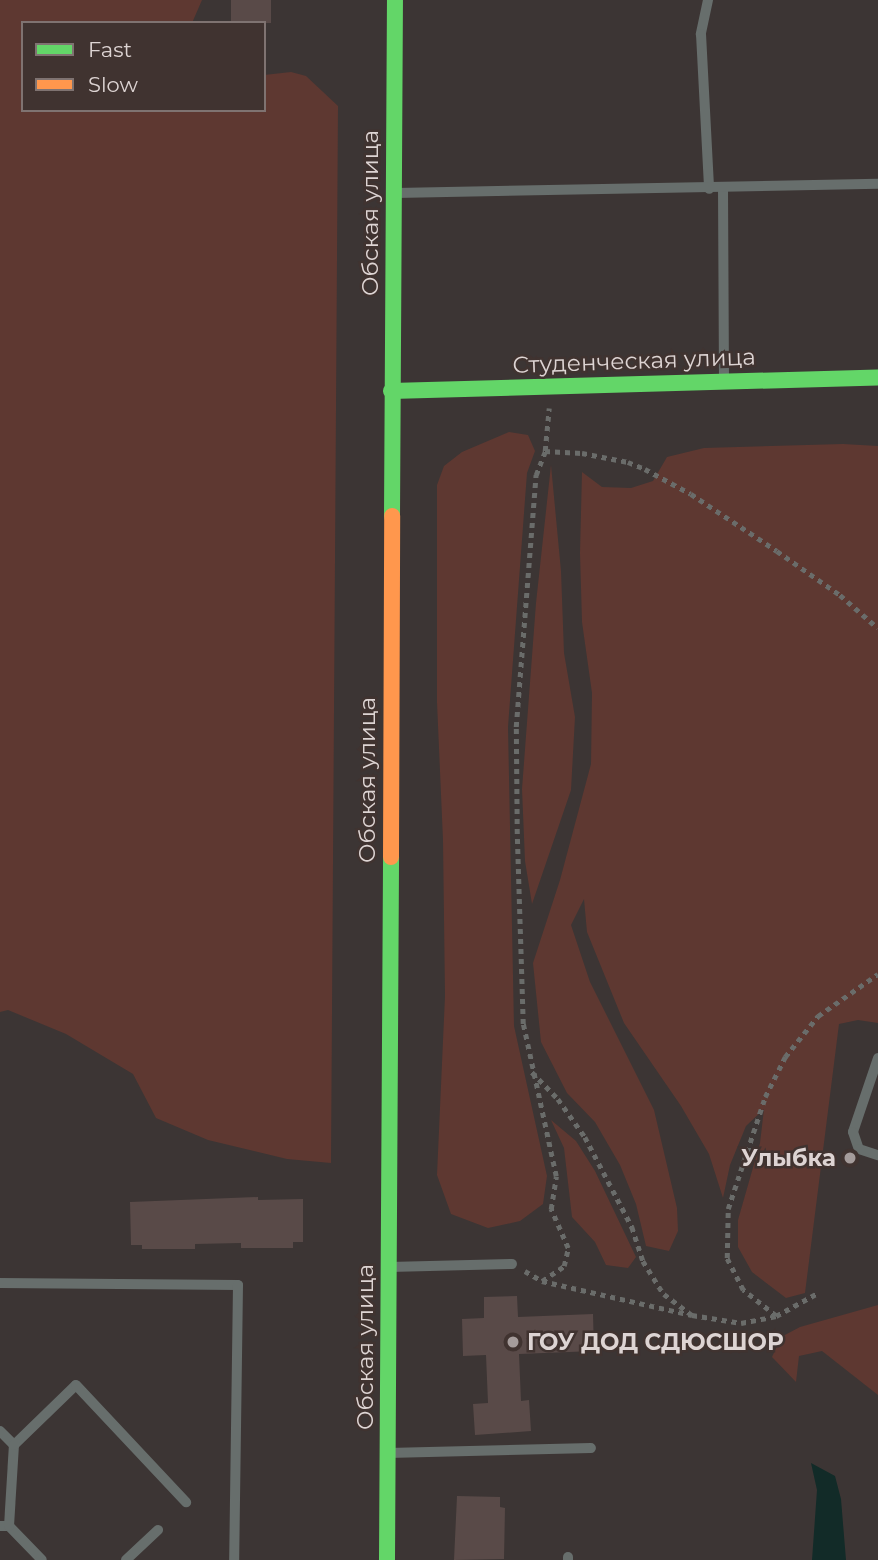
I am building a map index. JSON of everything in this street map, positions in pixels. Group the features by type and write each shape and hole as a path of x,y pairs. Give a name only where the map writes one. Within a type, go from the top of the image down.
{"street":[{"name":"Обская улица","path":"387,1560 395,0"},
{"name":"Студенческая улица","path":"391,391 878,377"}],"lane":[{"path":"708,0 701,34 709,189"},
{"path":"393,193 723,189 878,184"},
{"path":"723,189 724,382"},
{"path":"878,1058 853,1132 859,1149 878,1155"},
{"path":"387,1267 512,1264"},
{"path":"0,1283 238,1285 234,1560"},
{"path":"42,1560 5,1526 14,1445 76,1385 186,1502"},
{"path":"0,1430 14,1445"},
{"path":"388,1453 591,1448"},
{"path":"126,1560 158,1530"}],"path":[{"path":"541,1281 564,1266 568,1248 551,1209 556,1176 523,1024 519,954 516,727 536,475 544,451 552,386"},
{"path":"544,451 582,453 628,462 668,481 819,580 878,628"},
{"path":"776,1316 743,1290 727,1258 728,1209 765,1097 785,1057 818,1016 878,974"},
{"path":"532,1072 558,1099 585,1137 632,1227 643,1261 664,1294 692,1315"},
{"path":"512,1264 541,1281 692,1315 741,1323 776,1316 816,1294"}],"shaded area":[{"path":"0,0 202,0 193,21 21,21 21,112 266,112 266,75 291,72 306,76 338,106 331,1163 287,1159 208,1140 156,1118 133,1074 66,1034 8,1010 0,1012"},
{"path":"509,432 528,435 535,451 527,473 508,727 514,1026 547,1176 543,1204 520,1221 488,1228 451,1214 437,1175 445,996 443,840 437,702 437,485 444,466 462,452"},
{"path":"843,444 878,446 878,1023 858,1020 839,1024 805,1293 786,1298 752,1272 738,1247 738,1220 760,1143 764,1109 746,1126 730,1165 723,1198 709,1154 681,1106 624,1023 587,932 584,899 571,925 590,982 654,1110 677,1208 678,1231 669,1251 646,1246 636,1204 620,1165 595,1122 567,1093 541,1042 533,963 560,880 591,764 592,693 582,622 582,472 602,487 631,488 653,481 667,457 704,448"},
{"path":"551,465 561,571 564,653 575,717 571,790 532,904 525,861 522,789 536,603"},
{"path":"551,1120 576,1141 595,1171 636,1257 628,1268 606,1265 595,1242 572,1217 564,1148"},
{"path":"878,1305 878,1395 822,1351 799,1356 796,1382 772,1357 781,1337 800,1327"}],"water":[{"path":"811,1463 835,1476 841,1499 846,1560 812,1560 817,1490"}],"building":[{"path":"231,0 271,0 271,23 231,21"},
{"path":"258,1197 258,1200 303,1199 303,1242 293,1242 293,1248 241,1248 241,1243 195,1244 195,1249 142,1249 142,1245 131,1245 130,1202"},
{"path":"517,1296 518,1317 593,1314 594,1351 519,1354 521,1401 529,1400 531,1431 475,1435 473,1404 488,1403 486,1355 463,1356 462,1319 484,1318 484,1297"},
{"path":"457,1496 500,1497 500,1507 505,1508 504,1559 454,1560"}],"traffic: fast":[{"path":"392,516 395,0"},
{"path":"391,391 878,377"},
{"path":"387,1560 391,857"}],"traffic: slow":[{"path":"391,857 392,516"}],"place":[{"name":"Улыбка","path":"850,1158"},
{"name":"ГОУ ДОД СДЮСШОР","path":"513,1342"}]}
